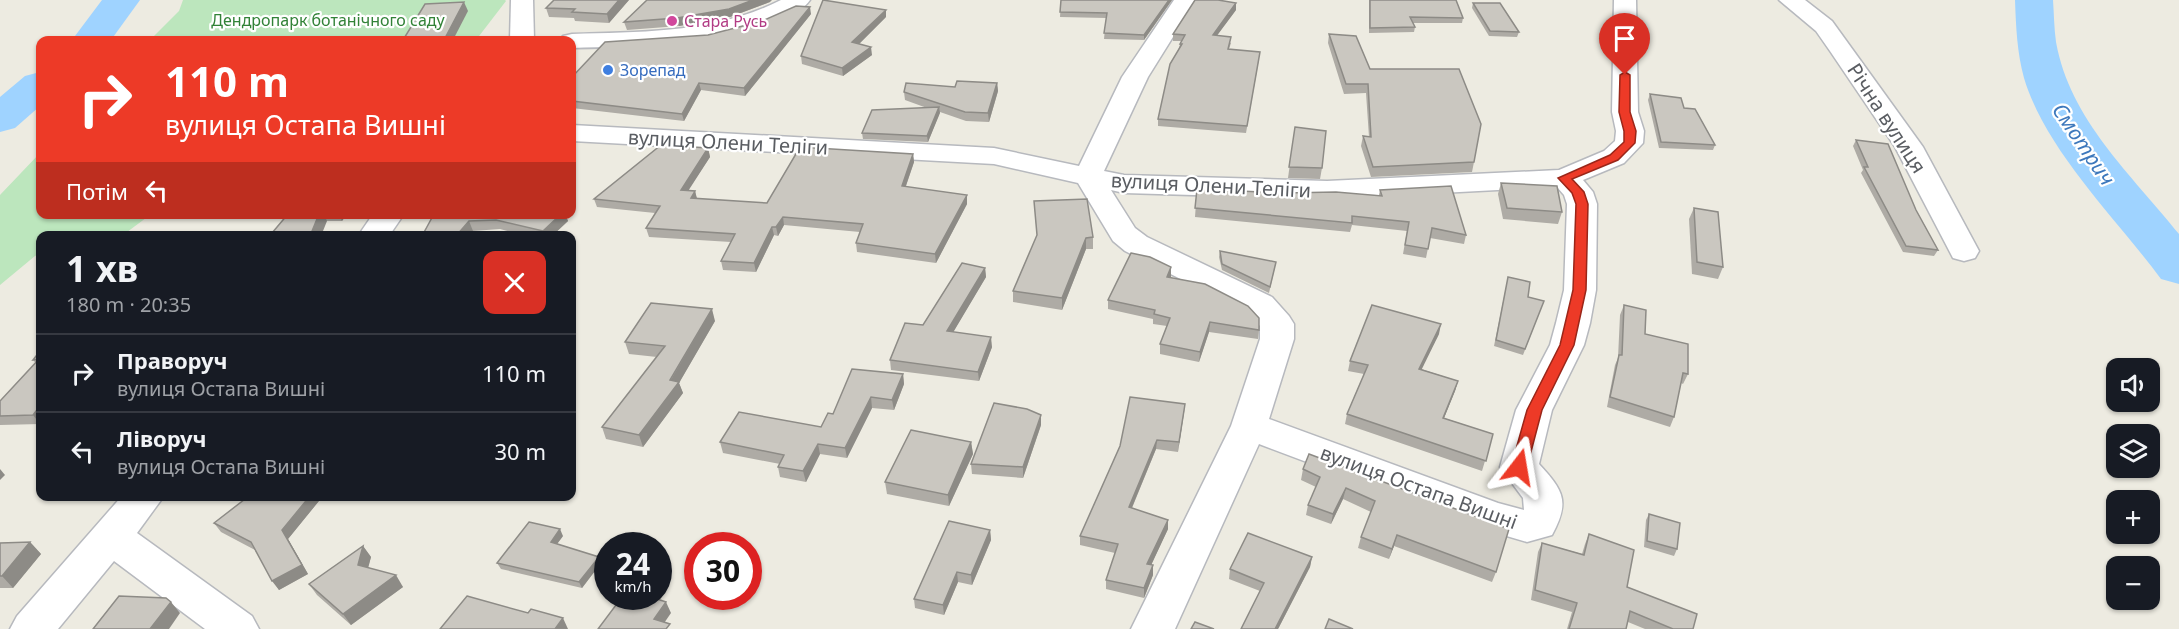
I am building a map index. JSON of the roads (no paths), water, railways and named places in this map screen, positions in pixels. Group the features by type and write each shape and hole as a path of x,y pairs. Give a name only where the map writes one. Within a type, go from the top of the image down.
{"street":[{"path":"522,0 522,36"},
{"path":"576,41 721,32 762,19 800,0"},
{"path":"1153,629 1249,426 1277,339 1277,324 1260,305 1136,244 1124,234 1088,176 1135,77 1185,0"},
{"path":"1564,178 1614,157 1629,143 1630,131 1625,112 1625,0"},
{"name":"Річна вулиця","path":"1790,0 1824,26 1840,47 1909,147 1964,251"},
{"name":"вулиця Олени Теліги","path":"576,134 994,156 1124,184 1328,190 1564,178"},
{"name":"вулиця Остапа Вишні","path":"1249,426 1493,517 1527,526 1538,524 1544,516 1545,506 1541,491 1519,467 1534,410 1567,345 1580,290 1582,204 1578,192 1564,178"},
{"path":"32,629 141,501"},
{"path":"112,537 237,629"}],"waterway":[{"name":"Смотрич","path":"94,36 121,0"},
{"name":"Смотрич","path":"2034,0 2036,42 2046,79 2061,114 2081,146 2179,268"},
{"name":"Смотрич","path":"0,119 36,88"}],"place":[{"name":"Стара Русь","path":"672,21"},
{"name":"Зорепад","path":"608,70"}],"park label":[{"name":"Дендропарк ботанічного саду","path":"328,20"}]}
